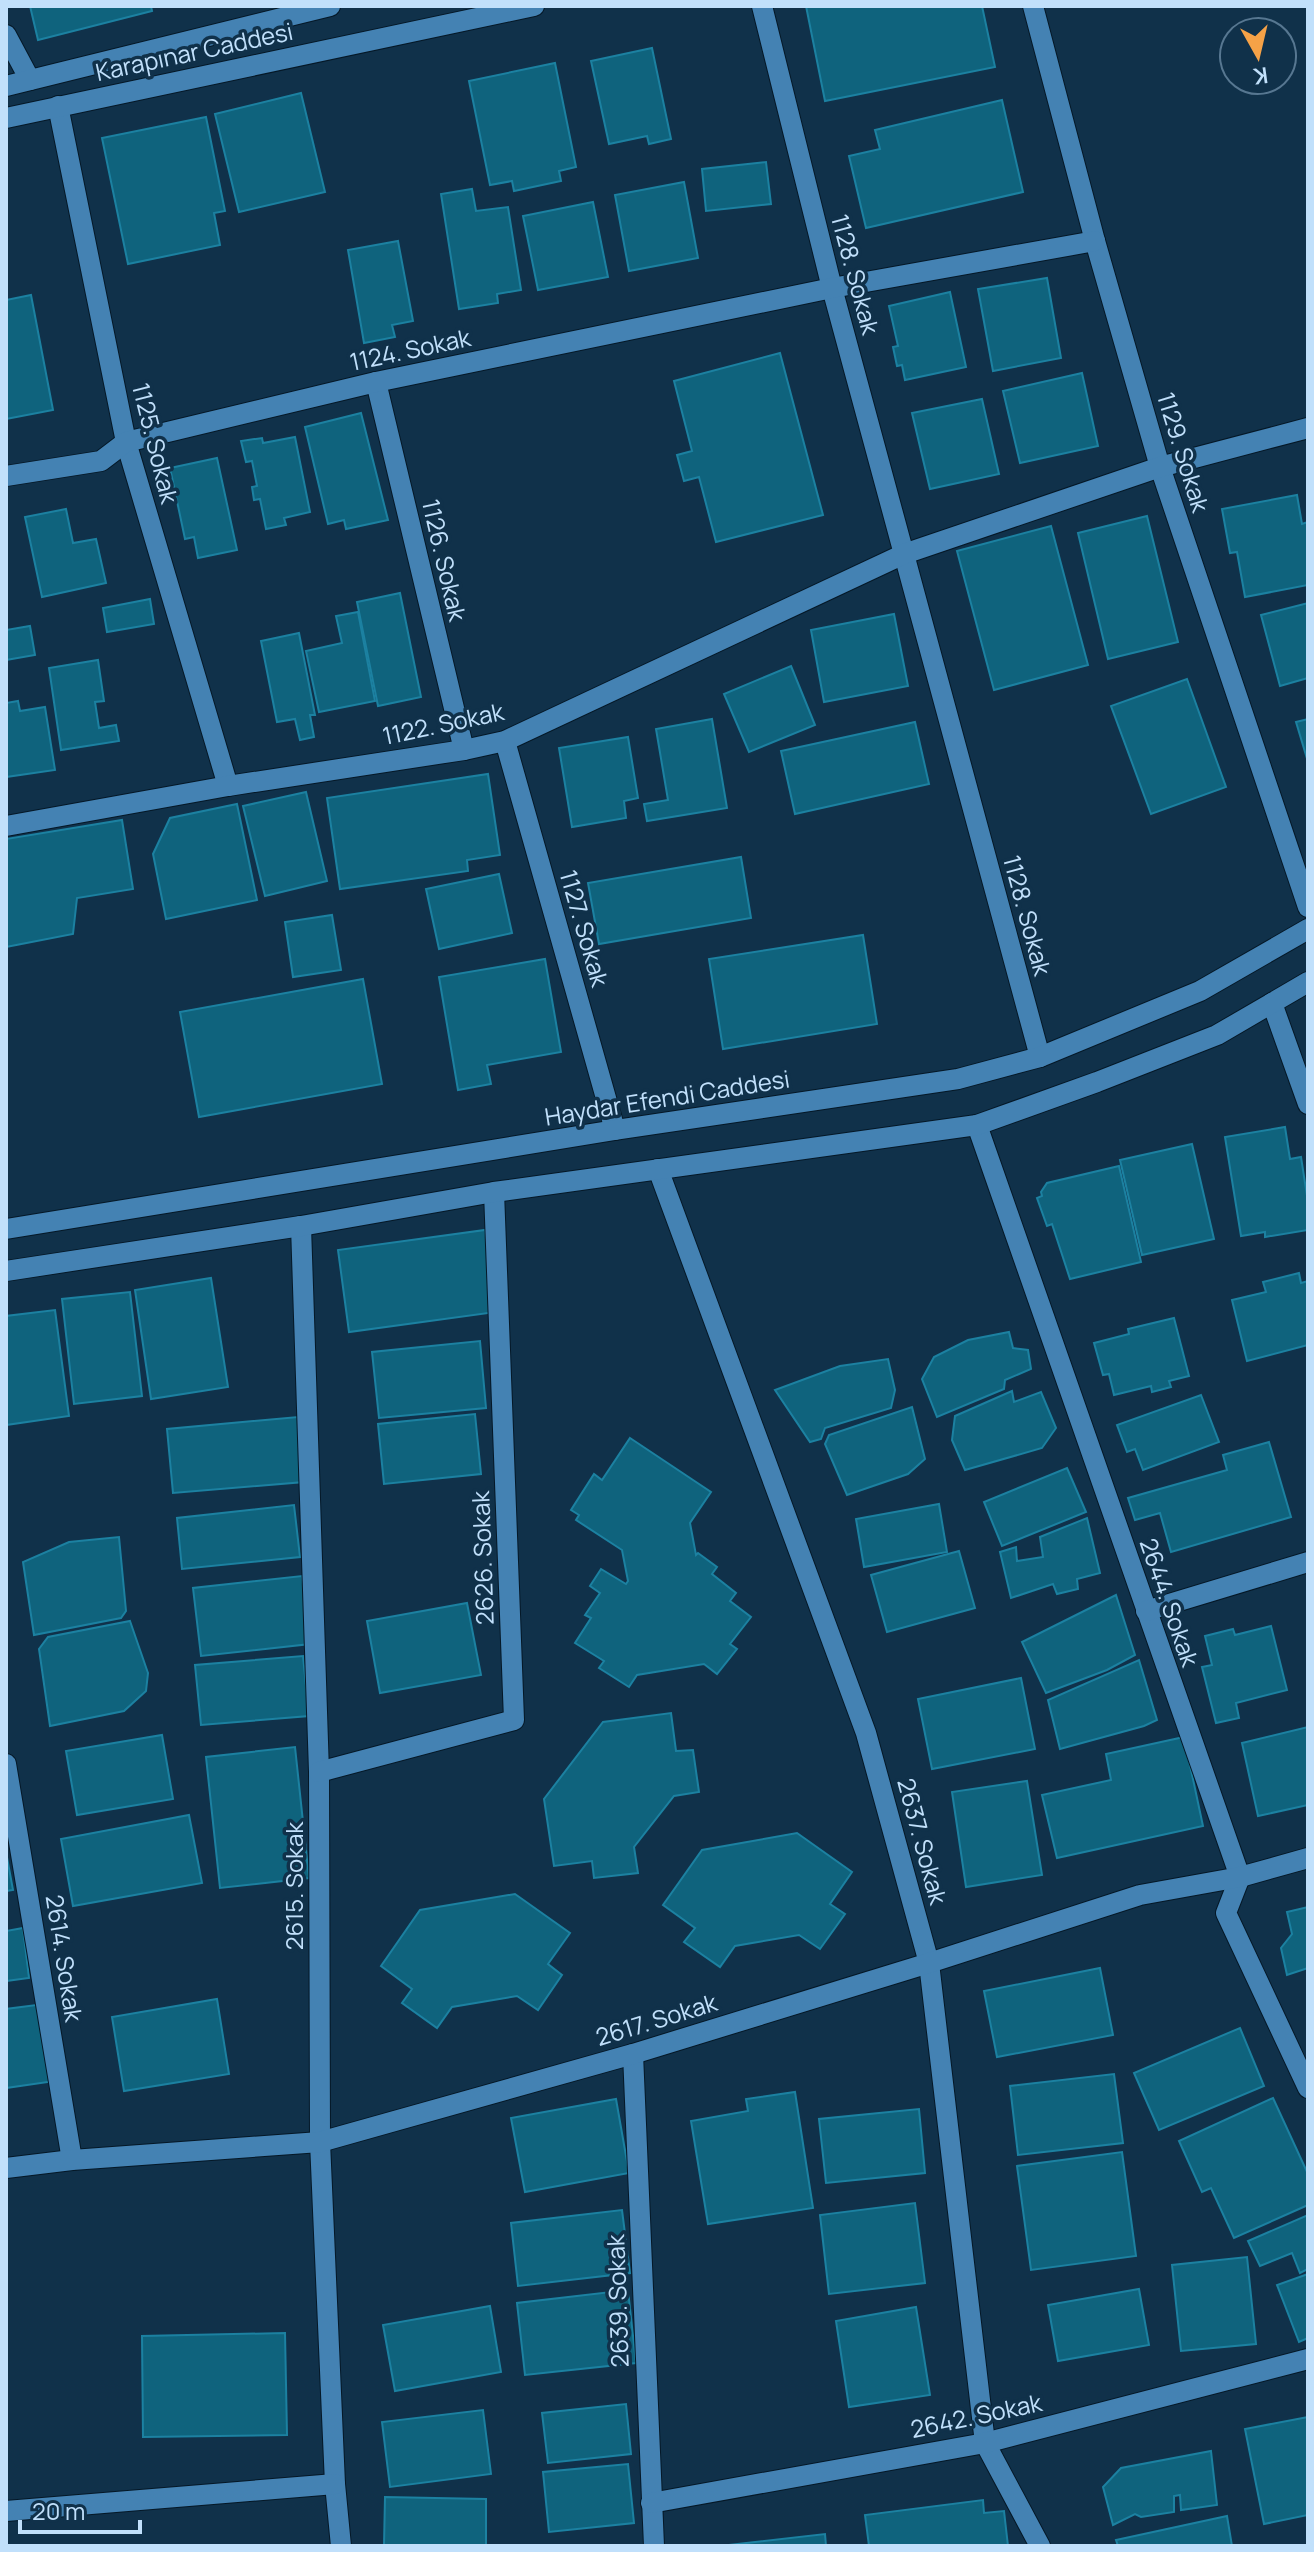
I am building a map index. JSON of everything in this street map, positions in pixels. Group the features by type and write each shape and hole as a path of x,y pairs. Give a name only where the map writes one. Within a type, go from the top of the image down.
{"street":[{"name":"Karapınar Caddesi","path":"6,86 330,6"},
{"name":"Karapınar Caddesi","path":"6,118 534,6"},
{"name":"1128. Sokak","path":"762,6 832,288 1040,1057"},
{"name":"1129. Sokak","path":"1033,6 1095,241 1160,467 1308,907"},
{"path":"6,35 30,80"},
{"name":"1125. Sokak","path":"58,106 126,442 228,786"},
{"name":"1124. Sokak","path":"6,476 101,461 126,442 376,382 832,288 1095,241"},
{"name":"1126. Sokak","path":"376,382 464,750"},
{"path":"904,554 1160,467 1308,428"},
{"name":"1122. Sokak","path":"6,826 505,741 904,554"},
{"name":"1127. Sokak","path":"505,741 615,1130"},
{"name":"Haydar Efendi Caddesi","path":"6,1229 615,1130 958,1079 1040,1057 1200,991 1308,929"},
{"path":"6,1271 301,1226 494,1192 977,1125 1217,1035 1308,982"},
{"path":"1272,1003 1308,1104"},
{"name":"2644. Sokak","path":"977,1125 1240,1877"},
{"name":"2637. Sokak","path":"658,1169 866,1733 929,1963 985,2443 1040,2546"},
{"name":"2626. Sokak","path":"319,1772 514,1720 494,1192"},
{"name":"2615. Sokak","path":"301,1226 319,1772 320,2142 335,2484 341,2546"},
{"path":"1146,1611 1308,1562"},
{"name":"2614. Sokak","path":"6,1764 72,2160"},
{"name":"2617. Sokak","path":"6,2168 72,2160 320,2142 633,2054 1140,1895 1240,1877 1308,1858"},
{"path":"1240,1877 1226,1913 1308,2088"},
{"name":"2639. Sokak","path":"633,2054 654,2546"},
{"name":"2642. Sokak","path":"651,2503 985,2443 1308,2359"},
{"path":"6,2511 335,2484"}],"building":[{"path":"30,6 151,6 152,11 38,40"},
{"path":"806,6 982,6 995,67 825,101"},
{"path":"652,48 671,139 649,144 647,136 609,144 591,61"},
{"path":"555,63 576,167 559,171 561,181 514,191 512,181 490,185 469,81"},
{"path":"301,93 325,192 239,212 215,114"},
{"path":"1002,100 1023,192 866,228 849,156 880,149 875,130"},
{"path":"206,117 225,211 214,213 220,245 128,264 102,138"},
{"path":"766,162 771,204 706,211 702,169"},
{"path":"684,182 698,258 629,271 615,195"},
{"path":"472,189 476,211 508,207 521,290 497,294 498,303 459,309 441,194"},
{"path":"593,202 608,277 538,290 523,216"},
{"path":"398,241 413,321 392,325 395,337 364,343 348,250"},
{"path":"1047,278 1061,358 993,371 978,289"},
{"path":"950,292 966,367 905,380 902,365 897,366 893,347 898,346 889,306"},
{"path":"31,295 53,410 6,419 6,300"},
{"path":"780,353 823,515 716,542 699,477 684,481 677,455 692,451 674,381"},
{"path":"1082,373 1098,446 1020,463 1003,391"},
{"path":"982,399 999,474 930,489 912,413"},
{"path":"361,413 388,520 346,529 344,520 328,524 305,427"},
{"path":"295,437 310,512 284,518 286,525 266,529 260,499 254,500 252,487 257,486 252,461 246,462 241,441 262,438 263,443"},
{"path":"217,458 237,550 198,558 194,537 185,539 170,468"},
{"path":"1297,495 1302,524 1308,522 1308,585 1245,597 1237,552 1230,553 1222,509"},
{"path":"66,509 73,543 96,539 106,583 42,597 25,517"},
{"path":"1147,516 1178,642 1108,659 1078,533"},
{"path":"1051,526 1088,665 994,690 957,551"},
{"path":"400,593 421,697 378,706 357,602"},
{"path":"150,599 154,624 107,632 103,608"},
{"path":"1308,603 1308,678 1280,686 1261,615"},
{"path":"358,612 375,701 319,712 306,651 342,643 336,616"},
{"path":"894,614 908,686 824,702 811,630"},
{"path":"30,626 35,655 6,660 6,630"},
{"path":"299,633 315,715 310,715 314,737 300,740 295,719 277,722 261,641"},
{"path":"98,660 104,701 95,702 99,728 116,725 119,741 61,750 49,668"},
{"path":"791,666 815,725 749,752 724,694"},
{"path":"1187,679 1226,787 1151,814 1111,706"},
{"path":"18,701 20,711 45,707 55,770 6,777 6,703"},
{"path":"712,719 727,808 647,821 644,804 668,800 656,729"},
{"path":"1308,719 1308,762 1296,722"},
{"path":"915,722 929,784 795,814 781,751"},
{"path":"628,737 638,798 624,801 626,818 572,827 559,748"},
{"path":"488,774 500,855 467,860 468,871 340,889 327,798"},
{"path":"306,792 327,881 265,896 243,806"},
{"path":"237,804 257,900 166,919 153,854 170,818"},
{"path":"122,820 133,889 77,898 73,934 6,947 6,839"},
{"path":"741,857 751,918 599,944 588,883"},
{"path":"499,874 512,933 439,949 426,889"},
{"path":"332,915 341,970 293,977 285,922"},
{"path":"863,935 877,1024 723,1049 709,959"},
{"path":"545,959 561,1052 487,1065 491,1084 458,1090 439,977"},
{"path":"363,979 382,1084 199,1117 180,1012"},
{"path":"1285,1127 1290,1159 1301,1157 1308,1202 1308,1230 1265,1237 1265,1232 1241,1236 1225,1137"},
{"path":"1192,1144 1214,1239 1142,1255 1120,1160"},
{"path":"1119,1166 1141,1262 1070,1279 1052,1224 1047,1226 1037,1198 1042,1196 1047,1183"},
{"path":"485,1230 496,1312 349,1332 338,1250"},
{"path":"1299,1273 1301,1283 1308,1281 1308,1345 1247,1361 1232,1300 1266,1292 1263,1282"},
{"path":"211,1278 228,1387 151,1399 135,1290"},
{"path":"130,1292 142,1396 74,1404 62,1299"},
{"path":"55,1310 69,1416 6,1425 6,1316"},
{"path":"1174,1318 1189,1376 1169,1381 1171,1387 1152,1392 1151,1386 1114,1395 1109,1374 1103,1375 1094,1343 1129,1334 1128,1329"},
{"path":"1009,1332 1013,1348 1028,1350 1031,1369 1005,1380 1004,1389 937,1417 922,1379 934,1357 968,1340"},
{"path":"480,1341 486,1408 379,1418 372,1352"},
{"path":"888,1359 895,1390 891,1408 825,1428 821,1439 810,1442 775,1390 840,1366"},
{"path":"1012,1391 1014,1402 1041,1392 1056,1428 1042,1448 965,1470 952,1440 955,1416"},
{"path":"1201,1395 1219,1442 1143,1470 1135,1449 1127,1452 1117,1425"},
{"path":"912,1407 925,1459 908,1474 847,1495 825,1444 829,1435"},
{"path":"475,1414 481,1474 384,1484 378,1424"},
{"path":"298,1417 304,1482 173,1493 167,1429"},
{"path":"630,1438 711,1492 690,1523 696,1555 698,1553 717,1567 712,1574 736,1593 730,1601 751,1617 730,1644 737,1649 717,1674 704,1664 637,1675 629,1687 599,1668 604,1661 575,1643 591,1618 585,1615 600,1593 590,1586 601,1569 626,1584 628,1581 622,1550 576,1520 579,1515 571,1510 594,1474 602,1480"},
{"path":"1269,1442 1291,1517 1171,1552 1160,1513 1135,1520 1128,1498 1227,1470 1223,1455"},
{"path":"1067,1468 1086,1512 1002,1546 984,1502"},
{"path":"939,1504 947,1552 864,1567 856,1519"},
{"path":"294,1505 300,1557 182,1569 177,1518"},
{"path":"1087,1518 1100,1573 1077,1579 1078,1589 1057,1594 1053,1584 1011,1598 1000,1552 1016,1547 1017,1561 1043,1557 1040,1537"},
{"path":"119,1537 126,1611 121,1618 34,1635 23,1562 69,1542"},
{"path":"959,1551 975,1608 887,1632 871,1575"},
{"path":"302,1576 310,1644 201,1656 193,1588"},
{"path":"1116,1595 1135,1655 1107,1670 1046,1693 1022,1642"},
{"path":"467,1603 481,1675 380,1693 367,1621"},
{"path":"130,1621 148,1673 146,1691 124,1711 50,1726 39,1649 48,1637"},
{"path":"1271,1626 1287,1690 1236,1703 1239,1718 1216,1723 1202,1667 1212,1665 1205,1636 1233,1629 1235,1635"},
{"path":"303,1656 309,1716 201,1725 195,1665"},
{"path":"1139,1660 1157,1720 1060,1749 1048,1700"},
{"path":"1021,1678 1035,1749 932,1769 918,1699"},
{"path":"671,1713 676,1751 693,1750 699,1792 674,1796 634,1847 638,1873 594,1878 592,1861 554,1866 544,1799 603,1722"},
{"path":"1308,1727 1308,1805 1258,1816 1242,1743"},
{"path":"162,1735 173,1799 77,1815 66,1751"},
{"path":"1184,1737 1203,1826 1057,1858 1042,1795 1111,1780 1106,1754"},
{"path":"295,1747 309,1878 220,1888 206,1757"},
{"path":"1027,1781 1042,1875 966,1887 952,1792"},
{"path":"189,1815 202,1883 73,1906 61,1839"},
{"path":"797,1833 852,1872 830,1904 845,1914 820,1949 799,1935 735,1946 720,1967 684,1942 695,1928 663,1905 702,1850"},
{"path":"6,1852 13,1890 6,1891"},
{"path":"515,1894 570,1933 548,1964 562,1975 538,2010 517,1996 452,2007 437,2028 402,2003 412,1989 381,1966 420,1910"},
{"path":"1308,1907 1308,1968 1287,1975 1281,1948 1292,1934 1287,1912"},
{"path":"23,1928 29,1978 6,1981 6,1931"},
{"path":"1100,1968 1113,2035 997,2057 984,1991"},
{"path":"217,1999 229,2074 124,2091 112,2017"},
{"path":"44,2004 55,2081 6,2088 6,2009"},
{"path":"1240,2028 1264,2086 1159,2130 1134,2073"},
{"path":"1114,2074 1123,2143 1018,2155 1010,2086"},
{"path":"795,2092 813,2208 708,2224 691,2121 748,2111 746,2099"},
{"path":"1273,2098 1308,2174 1308,2205 1234,2238 1211,2188 1202,2192 1179,2141"},
{"path":"616,2099 629,2173 525,2192 511,2118"},
{"path":"919,2109 925,2173 826,2183 819,2119"},
{"path":"1122,2152 1136,2256 1031,2270 1017,2166"},
{"path":"915,2203 925,2283 829,2294 820,2215"},
{"path":"622,2210 630,2273 518,2286 511,2223"},
{"path":"1308,2215 1308,2269 1300,2273 1292,2253 1260,2266 1248,2241"},
{"path":"1247,2257 1256,2344 1181,2351 1172,2265"},
{"path":"1308,2274 1308,2338 1299,2342 1277,2285"},
{"path":"1139,2289 1149,2345 1058,2361 1048,2305"},
{"path":"628,2290 636,2363 525,2375 517,2303"},
{"path":"490,2306 501,2372 395,2391 383,2325"},
{"path":"916,2307 930,2395 849,2407 836,2321"},
{"path":"285,2333 287,2435 143,2437 142,2336"},
{"path":"626,2404 631,2454 548,2463 542,2413"},
{"path":"483,2410 491,2474 390,2487 382,2422"},
{"path":"1308,2417 1308,2515 1264,2524 1245,2429"},
{"path":"1211,2451 1217,2505 1181,2510 1180,2495 1174,2496 1174,2512 1141,2517 1135,2514 1113,2525 1103,2487 1121,2468"},
{"path":"628,2464 634,2523 549,2532 543,2472"},
{"path":"385,2497 486,2499 486,2546 384,2546"},
{"path":"983,2500 984,2513 1004,2511 1008,2546 869,2546 865,2515"},
{"path":"1227,2516 1232,2546 1118,2546 1116,2540"},
{"path":"825,2534 826,2546 720,2546"}]}
